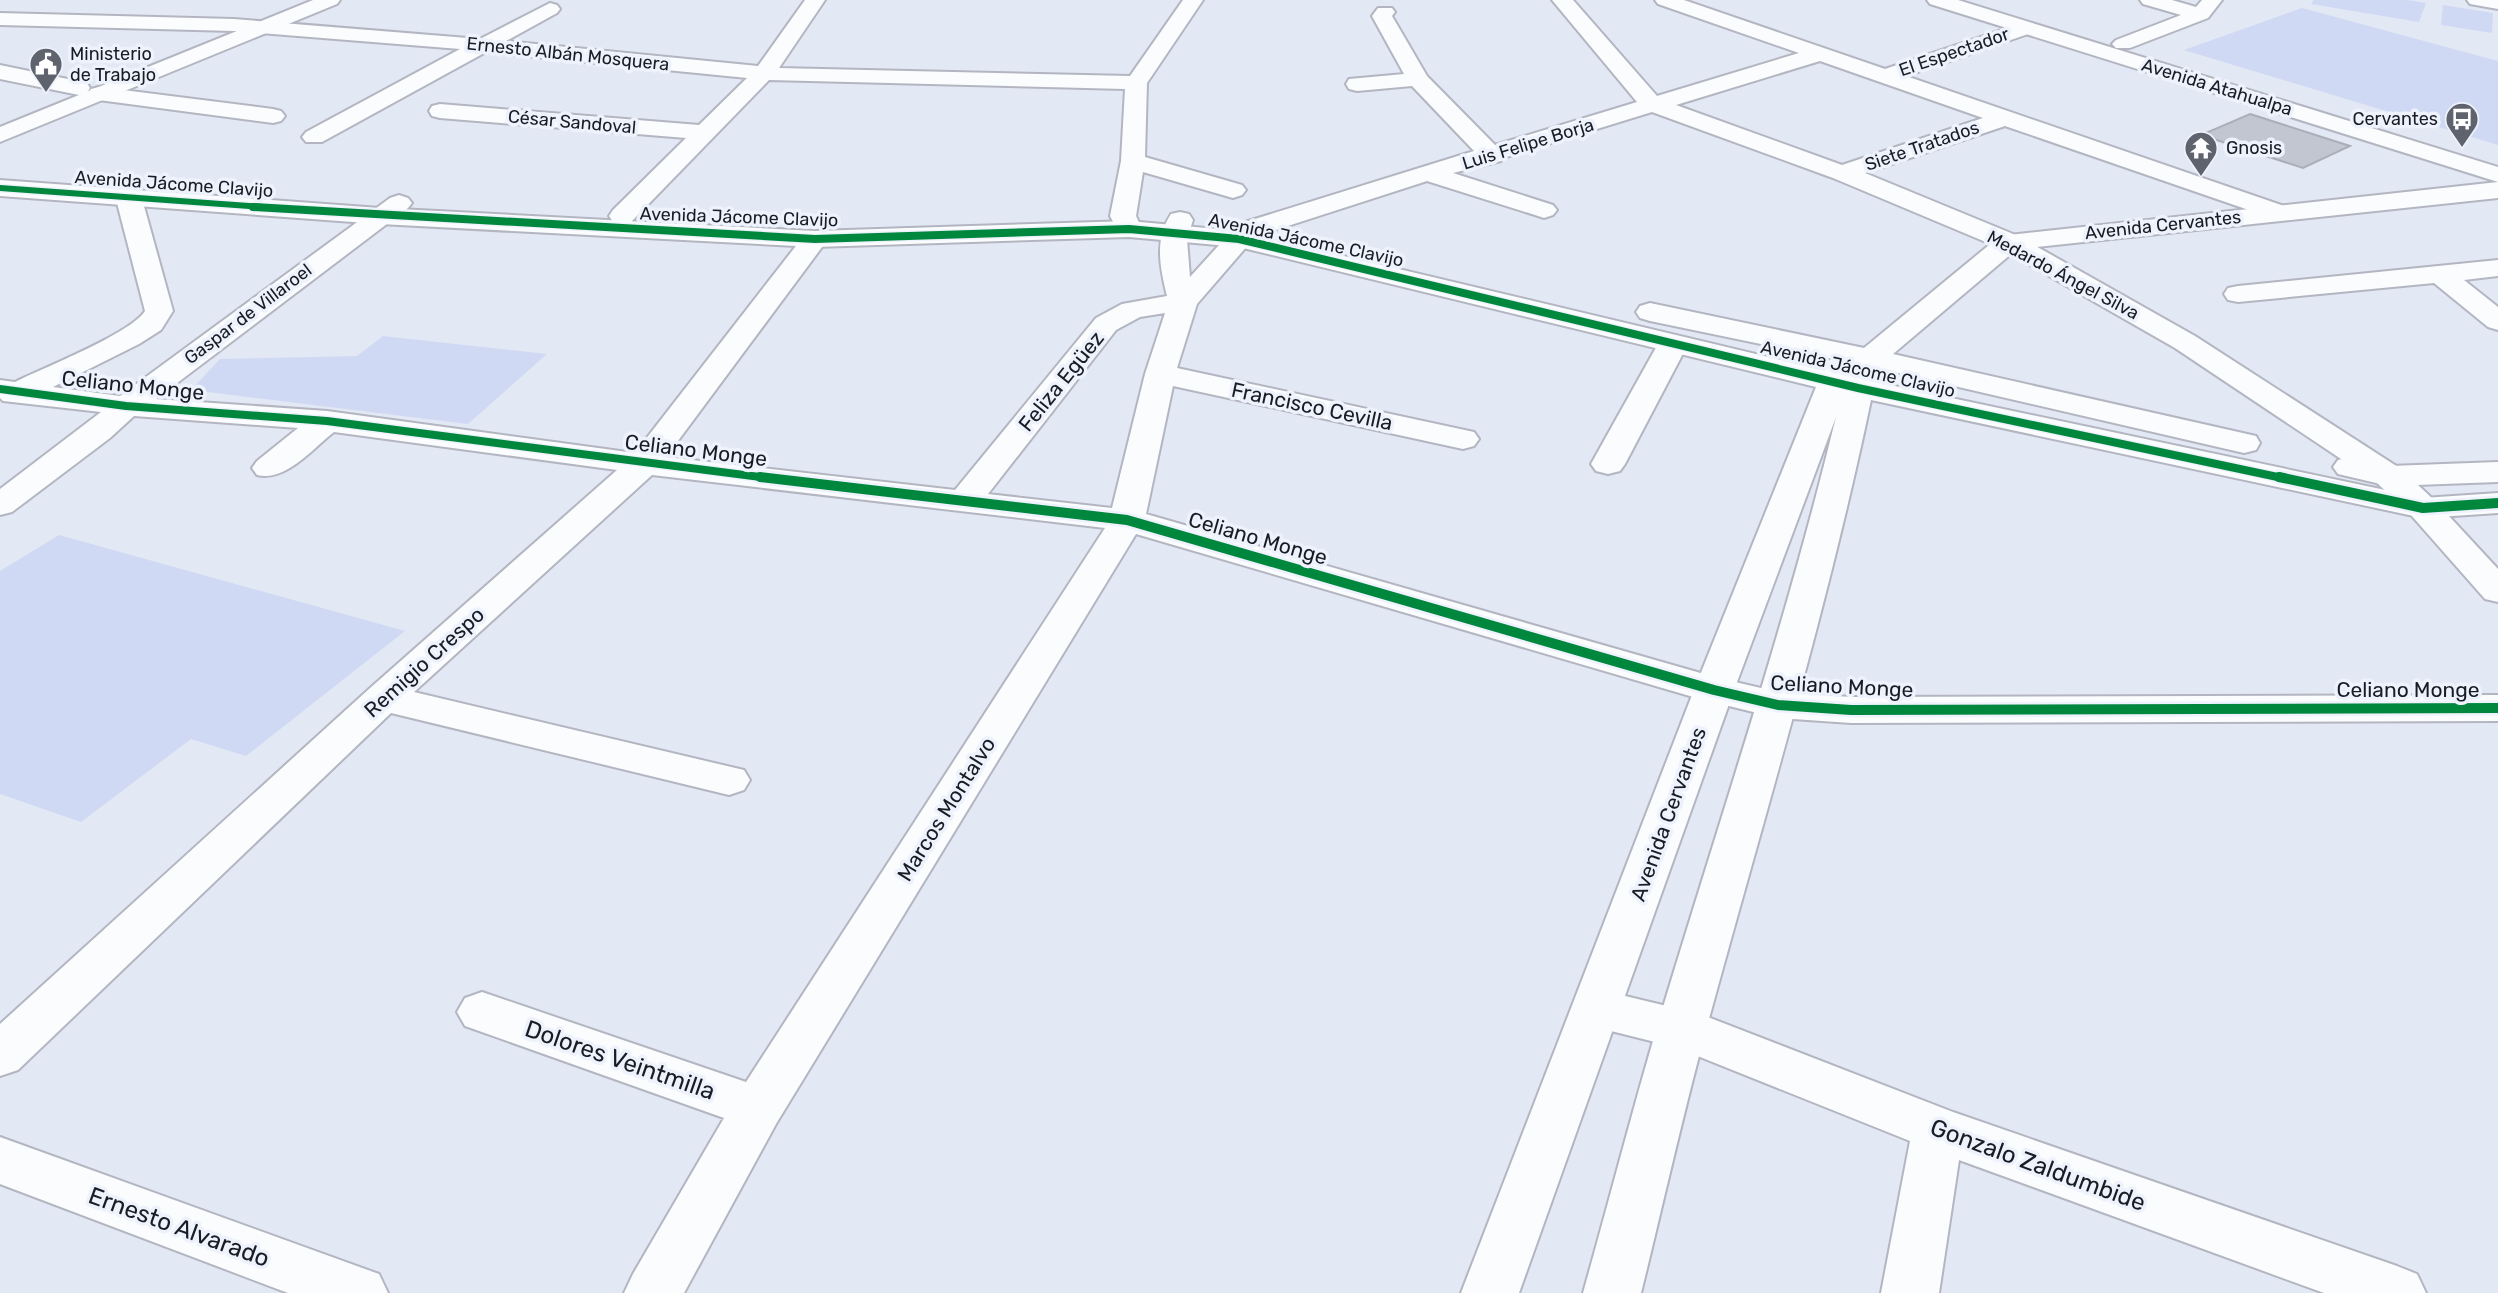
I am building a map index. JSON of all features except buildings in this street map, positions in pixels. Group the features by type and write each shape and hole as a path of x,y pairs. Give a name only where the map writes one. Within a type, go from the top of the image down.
{"street":[{"path":"1,19 50,0"},
{"path":"0,135 234,25 297,0"},
{"path":"0,119 89,91 330,0"},
{"path":"622,216 764,73 815,0"},
{"path":"1126,222 1133,161 1136,83 1193,0"},
{"name":"Medardo Ángel Silva","path":"1562,0 1651,104 1842,173 2008,242 2185,342 2389,476 2423,508 2498,591"},
{"path":"1665,0 2278,212"},
{"name":"Avenida Atahualpa","path":"1937,0 2498,175"},
{"name":"Avenida Atahualpa","path":"1979,0 2498,160"},
{"path":"2150,0 2206,7"},
{"path":"2477,0 2498,3"},
{"path":"2123,44 2206,7"},
{"path":"314,137 550,9"},
{"path":"1385,12 1382,16 1418,79 1492,156"},
{"name":"Ernesto Albán Mosquera","path":"1,19 263,27 764,73 1136,83"},
{"name":"El Espectador","path":"1882,77 2027,28"},
{"name":"Luis Felipe Borja","path":"1247,234 1286,216 1492,156 1651,104 1820,54"},
{"path":"0,72 89,91 272,116"},
{"path":"1357,83 1418,79"},
{"name":"César Sandoval","path":"440,111 704,132"},
{"name":"Siete Tratados","path":"1842,173 2002,118"},
{"path":"1133,161 1233,190"},
{"name":"Avenida Jácome Clavijo","path":"0,174 389,209 815,239 1126,222"},
{"path":"1430,174 1544,210"},
{"name":"Avenida Jácome Clavijo","path":"0,188 129,199 622,216 802,226 1126,222 1177,225 1418,260 1824,351 1853,376 2423,508 2498,503"},
{"name":"Avenida Cervantes","path":"1490,1293 1714,690 1853,376 2008,242 2498,190"},
{"path":"6,394 129,338 151,324 159,311 158,298 129,199"},
{"name":"Gaspar de Villaroel","path":"0,505 99,431 126,406 389,209"},
{"path":"1177,225 1176,279 1183,302"},
{"name":"Avenida Jácome Clavijo","path":"1247,234 1673,344 2389,476 2498,472"},
{"name":"Marcos Montalvo","path":"653,1293 758,1108 1127,520 1160,374 1183,302 1247,234"},
{"name":"Remigio Crespo","path":"0,1055 383,698 644,464 815,239"},
{"path":"2238,294 2498,268"},
{"path":"2439,273 2498,321"},
{"name":"Feliza Egüez","path":"965,500 1106,324 1132,310 1183,302"},
{"path":"1608,464 1673,344"},
{"name":"Francisco Cevilla","path":"1160,374 1463,439"},
{"path":"1612,1293 1682,1028 1778,705 1830,513 1853,376"},
{"name":"Celiano Monge","path":"6,394 327,421 644,464 1127,520 1714,690 1778,705 1851,710 2498,708"},
{"path":"269,468 327,421"},
{"path":"383,698 729,780"},
{"name":"Gonzalo Zaldumbide","path":"1596,1009 1682,1028 1938,1129 2397,1293"},
{"name":"Dolores Veintmilla","path":"482,1012 758,1108"},
{"path":"1910,1293 1938,1129"},
{"name":"Ernesto Alvarado","path":"0,1160 359,1293"}],"shaded area":[{"path":"2314,0 2407,0 2426,3 2419,22 2311,4"},
{"path":"2443,5 2493,13 2492,33 2441,25"},
{"path":"2302,8 2498,61 2498,145 2184,50"},
{"path":"383,336 547,354 468,424 191,390 220,359 357,356"},
{"path":"59,535 405,631 246,756 191,739 81,822 0,794 0,571"}],"cycle path":[{"path":"0,188 380,216 815,239 1129,229 1239,239 1858,388 2423,508 2498,503"},
{"path":"0,389 126,406 327,421 644,464 1127,520 1714,690 1778,705 1851,710 2498,708"}],"place":[{"name":"Ministerio de Trabajo","path":"46,94"},
{"name":"Cervantes","path":"2462,149"},
{"name":"Gnosis","path":"2201,178"}]}
